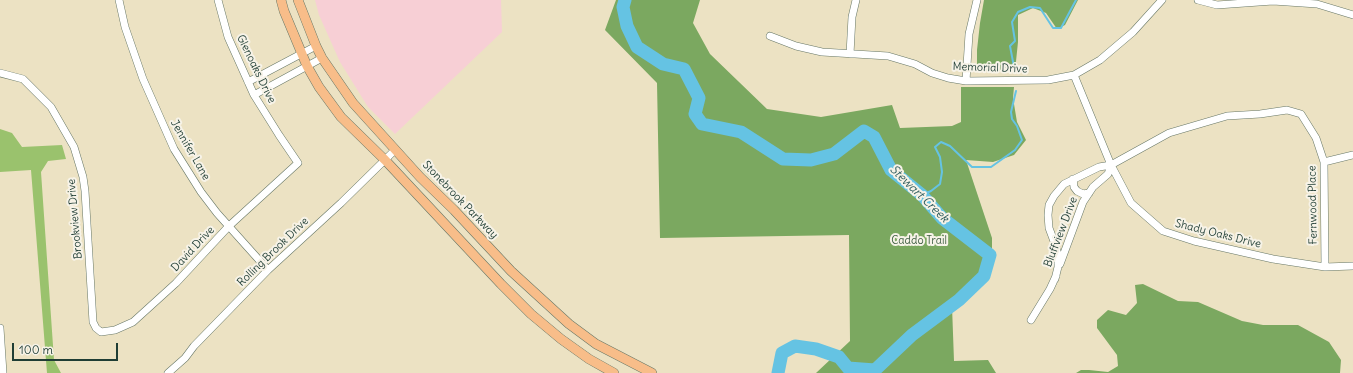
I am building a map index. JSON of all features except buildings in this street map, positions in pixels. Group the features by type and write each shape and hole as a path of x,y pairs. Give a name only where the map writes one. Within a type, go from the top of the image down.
{"main road":[{"path":"281,0 307,66 319,87 341,117 385,160 531,314 561,339 614,373"},
{"name":"Stonebrook Parkway","path":"298,0 322,58 353,103 420,177 454,210 516,276 569,324 596,344 652,373"},
{"path":"476,256 488,246"},
{"path":"604,368 614,354"}],"street":[{"name":"Jennifer Lane","path":"119,0 125,27 143,79 174,150 201,192 217,213 268,270"},
{"name":"Glenoaks Drive","path":"218,0 228,37 254,95 298,163"},
{"path":"850,54 852,17 856,0"},
{"path":"966,81 969,34 977,0"},
{"name":"Memorial Drive","path":"770,36 796,46 822,52 888,56 915,64 932,73 948,78 966,81 1048,80 1074,75 1100,60 1130,34 1162,0"},
{"path":"1198,0 1217,5 1273,1 1317,4 1353,15"},
{"path":"248,82 316,46"},
{"path":"254,95 322,58"},
{"name":"Brookview Drive","path":"0,73 23,79 51,107 74,148 83,177 85,191 92,315 96,328"},
{"name":"Shady Oaks Drive","path":"1074,75 1111,165 1131,203 1163,231 1194,241 1273,259 1325,267 1353,266"},
{"name":"Bluffview Drive","path":"1055,279 1058,266 1058,255 1049,228 1048,210 1051,201 1064,184 1101,166 1111,165 1169,133 1227,116 1260,114 1287,110"},
{"name":"Fernwood Place","path":"1287,110 1301,114 1316,138 1324,162 1325,267"},
{"name":"Rolling Brook Drive","path":"168,373 185,358 268,270 395,150"},
{"path":"1324,162 1353,155"},
{"name":"David Drive","path":"96,328 101,332 115,330 134,322 176,282 229,226 298,163"},
{"name":"Bluffview Drive","path":"1031,320 1055,279 1083,202 1089,192 1108,174 1111,165"},
{"name":"Bluffview Drive","path":"1073,179 1074,187 1077,192 1083,194 1089,192"},
{"path":"0,328 1,362 3,373"}],"shaded area":[{"path":"315,0 501,0 502,32 395,134 368,107 340,62 319,15"}],"green space":[{"name":"Caddo Trail","path":"616,0 700,0 693,23 710,54 767,109 821,117 892,105 900,128 952,126 961,122 961,87 1014,87 1013,98 1017,122 1026,140 1014,155 993,162 966,160 992,238 992,270 952,306 954,361 988,360 996,373 816,373 850,341 849,235 660,238 657,83 605,30"},
{"path":"984,0 1078,0 1065,25 1057,29 1046,13 1033,8 1018,15 1018,42 1015,71 980,71 977,68 977,50"},
{"path":"0,129 12,133 22,147 62,145 66,159 48,161 41,172 54,360 61,373 47,373 31,170 0,172"},
{"path":"1143,284 1178,301 1198,302 1242,321 1263,325 1298,325 1329,342 1341,360 1340,373 1076,373 1081,370 1108,372 1118,366 1117,355 1097,328 1097,320 1108,310 1126,315 1137,303 1135,285"}],"waterway":[{"name":"Stewart Creek","path":"625,0 623,7 627,26 637,47 663,64 684,69 699,98 695,114 702,124 741,132 783,159 811,160 834,154 864,131 874,137 891,170 922,195 942,218 990,255 984,276 959,300 912,335 875,370 848,368 839,357 816,349 795,346 782,353 778,373"},
{"path":"1014,67 1010,46 1015,41 1012,22 1018,12 1030,7 1040,8 1053,28 1061,28 1076,0"},
{"path":"922,195 931,191 940,184 942,172 940,157 935,147 941,142 950,146 972,167 991,167 1015,150 1022,140 1017,126 1012,119 1011,112 1016,91"}]}
